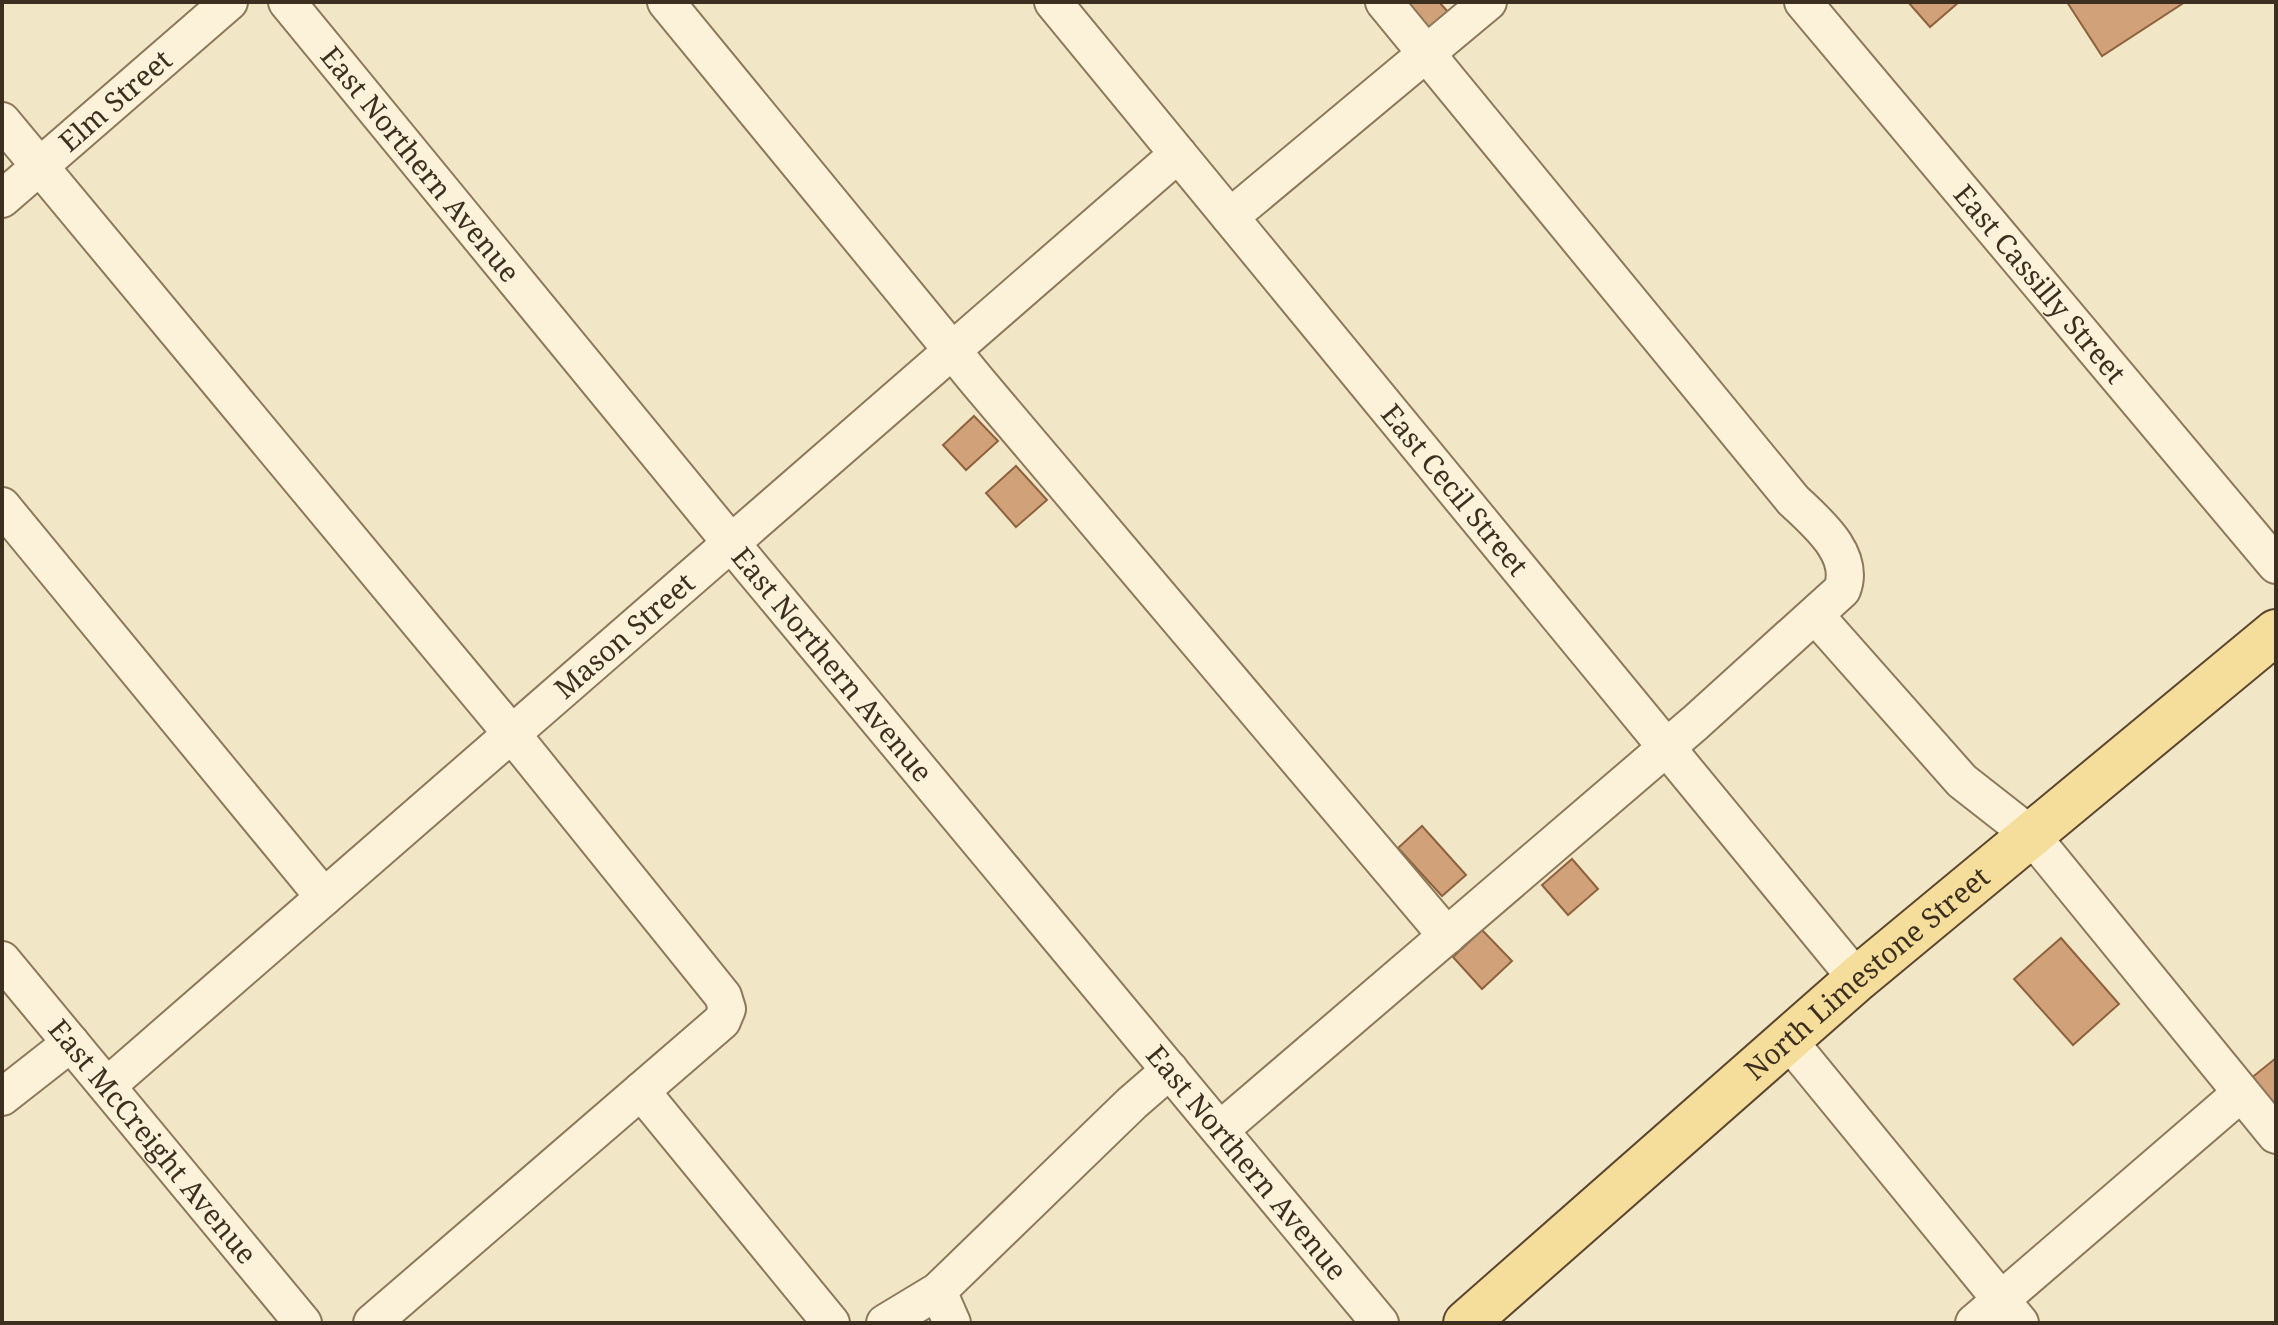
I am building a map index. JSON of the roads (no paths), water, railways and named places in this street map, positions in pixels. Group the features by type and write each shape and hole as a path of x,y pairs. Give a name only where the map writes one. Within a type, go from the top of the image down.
{"main road":[{"name":"North Limestone Street","path":"1466,1323 1857,979 2276,632"}],"street":[{"name":"Elm Street","path":"2,199 229,2"},
{"name":"East Northern Avenue","path":"287,2 1380,1323"},
{"path":"666,2 954,352 1447,936"},
{"name":"East Cecil Street","path":"1053,2 1857,979"},
{"path":"1220,1130 1667,747 1842,590 1846,580 1841,557 1825,530 1793,500 1384,2"},
{"path":"1230,217 1488,2"},
{"name":"East Cassilly Street","path":"1803,2 2276,565"},
{"path":"2,121 511,733 723,996 727,1009 722,1021 372,1323"},
{"name":"Mason Street","path":"107,1086 1178,154"},
{"path":"2,506 324,897"},
{"path":"1815,615 1962,781 2031,835 2241,1093 2274,1129"},
{"name":"East McCreight Avenue","path":"2,960 303,1323"},
{"path":"1788,1040 2010,1311"},
{"path":"2,1097 71,1043"},
{"path":"885,1323 945,1307 1132,1103 1170,1070"},
{"path":"641,1091 831,1323"},
{"path":"1974,1323 2010,1311 2241,1093"}]}
